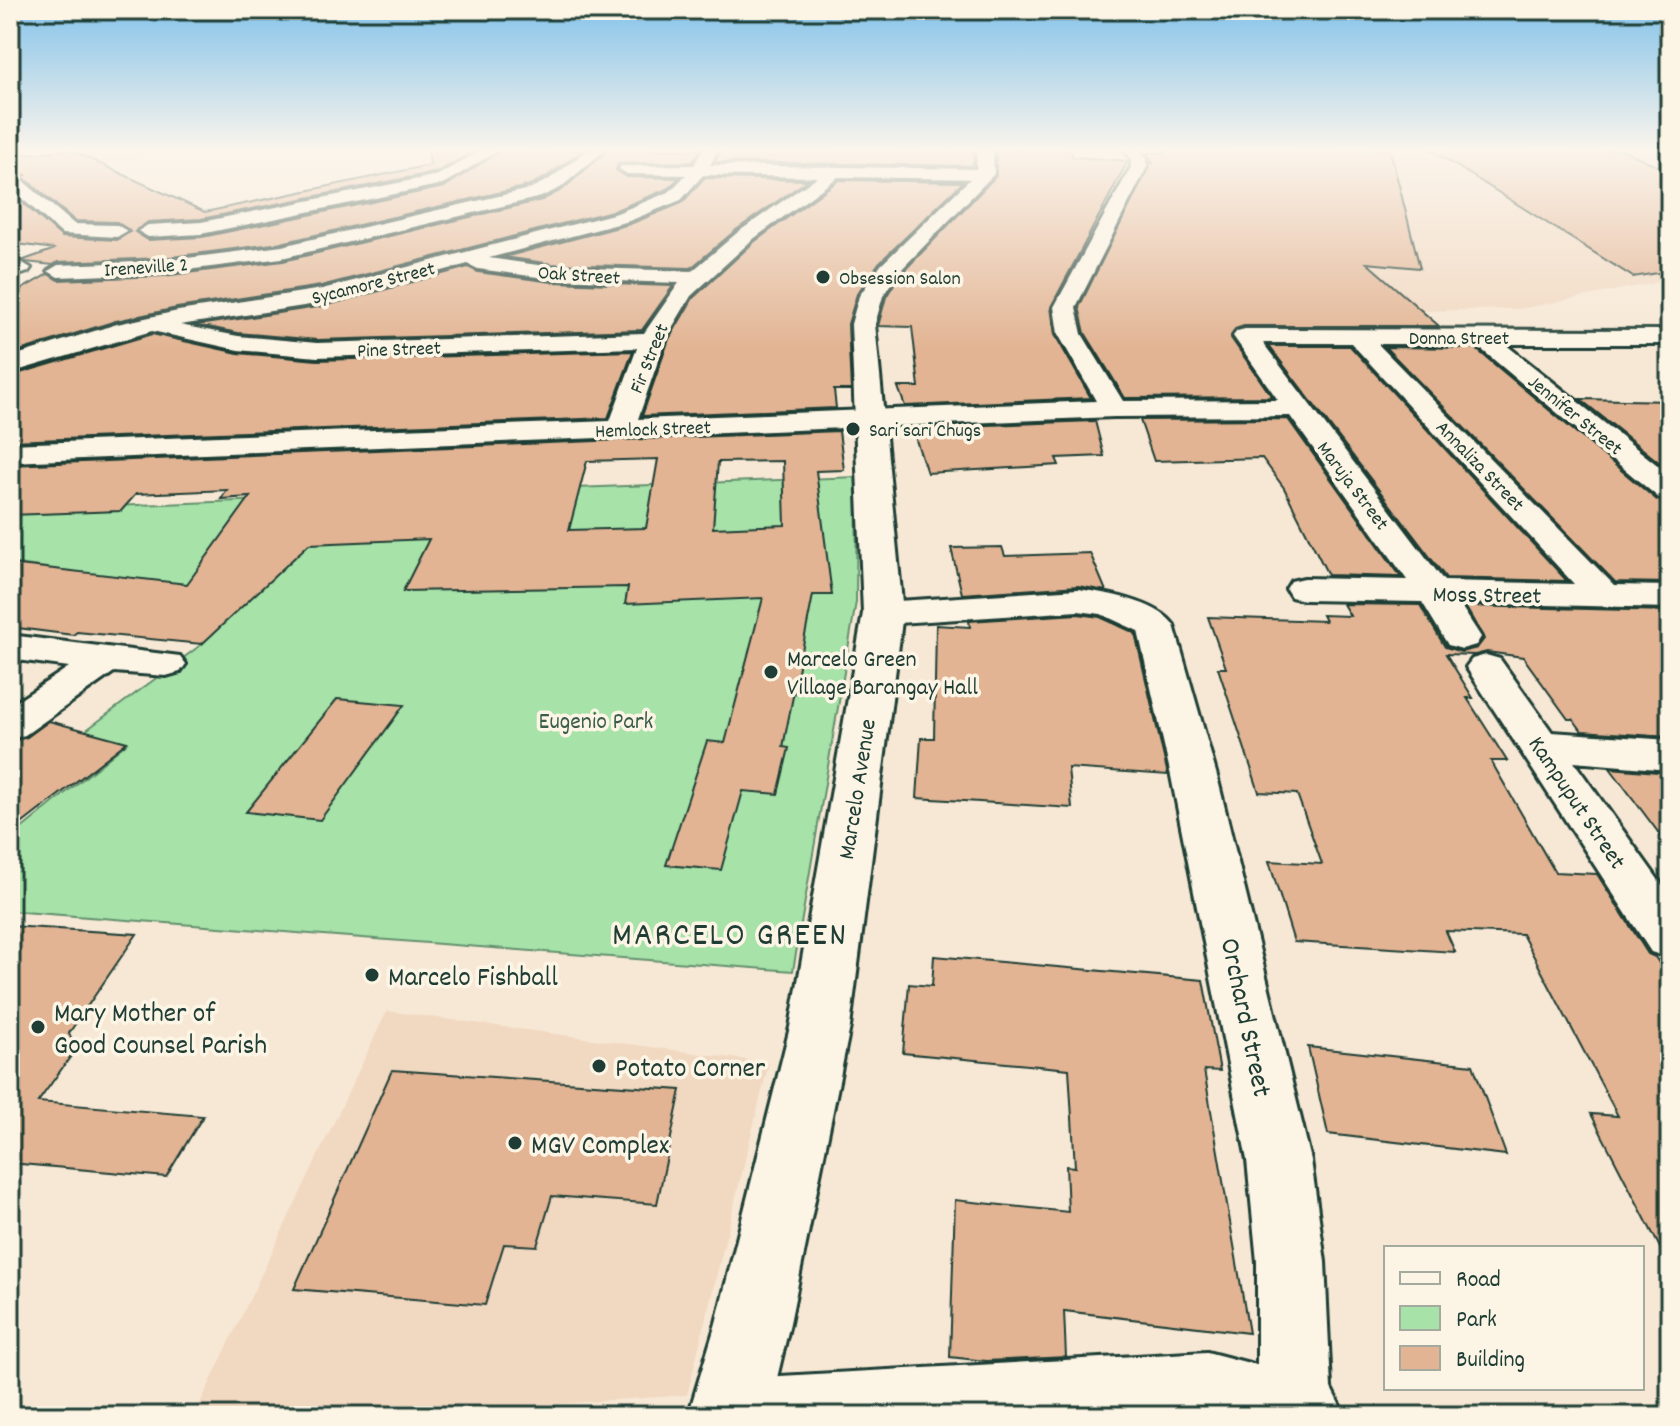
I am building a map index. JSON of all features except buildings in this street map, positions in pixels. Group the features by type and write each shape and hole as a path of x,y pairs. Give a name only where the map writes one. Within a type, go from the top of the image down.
{"street":[{"path":"53,217 69,230 117,231"},
{"path":"148,231 201,228 258,217"},
{"name":"Ireneville 2","path":"58,271 163,267 282,252 437,217"},
{"name":"Sycamore Street","path":"10,365 86,338 148,323 323,296 617,217"},
{"name":"Fir Street","path":"621,429 652,340 669,309 696,277 775,217"},
{"name":"Marcelo Avenue","path":"728,1416 753,1323 820,1027 883,613 863,324 871,296 889,270 937,217"},
{"path":"1113,217 1065,307 1070,334 1114,409"},
{"path":"163,267 201,228"},
{"name":"Oak Street","path":"462,260 552,273 696,277"},
{"name":"Pine Street","path":"148,323 212,341 264,348 317,350 652,340"},
{"name":"Donna Street","path":"1247,335 1670,337"},
{"name":"Maruja Street","path":"1247,335 1246,338 1296,408 1435,594 1474,652"},
{"name":"Annaliza Street","path":"1357,336 1604,595"},
{"name":"Jennifer Street","path":"1482,337 1670,491"},
{"name":"Hemlock Street","path":"10,453 1114,409 1296,408"},
{"name":"Moss Street","path":"1304,589 1670,597"},
{"name":"Orchard Street","path":"883,613 1078,600 1109,604 1155,625 1194,776 1279,1160 1291,1262 1299,1414"},
{"path":"10,647 106,660 166,664"},
{"name":"Kampuput Street","path":"1474,652 1670,937"},
{"path":"10,725 106,660"},
{"path":"1538,745 1670,755"},
{"path":"745,1416 1207,1389 1299,1414"}],"shaded area":[{"path":"1198,217 1670,217 1670,280 1520,309 1275,314 1175,280"},
{"path":"387,1011 769,1063 687,1395 384,1416 194,1416"}],"green space":[{"name":"Eugenio Park","path":"857,477 856,602 793,971 10,911 10,838 127,743 85,731 202,644 251,596 10,563 10,510"}],"place":[{"name":"Obsession Salon","path":"823,277"},
{"name":"Sari sari Chugs","path":"853,429"},
{"name":"Marcelo Green Village Barangay Hall","path":"771,672"},
{"name":"Marcelo Fishball","path":"372,975"},
{"name":"Mary Mother of Good Counsel Parish","path":"38,1027"},
{"name":"Potato Corner","path":"599,1066"},
{"name":"MGV Complex","path":"515,1143"}],"district":[{"name":"MARCELO GREEN","path":"730,932"}]}
